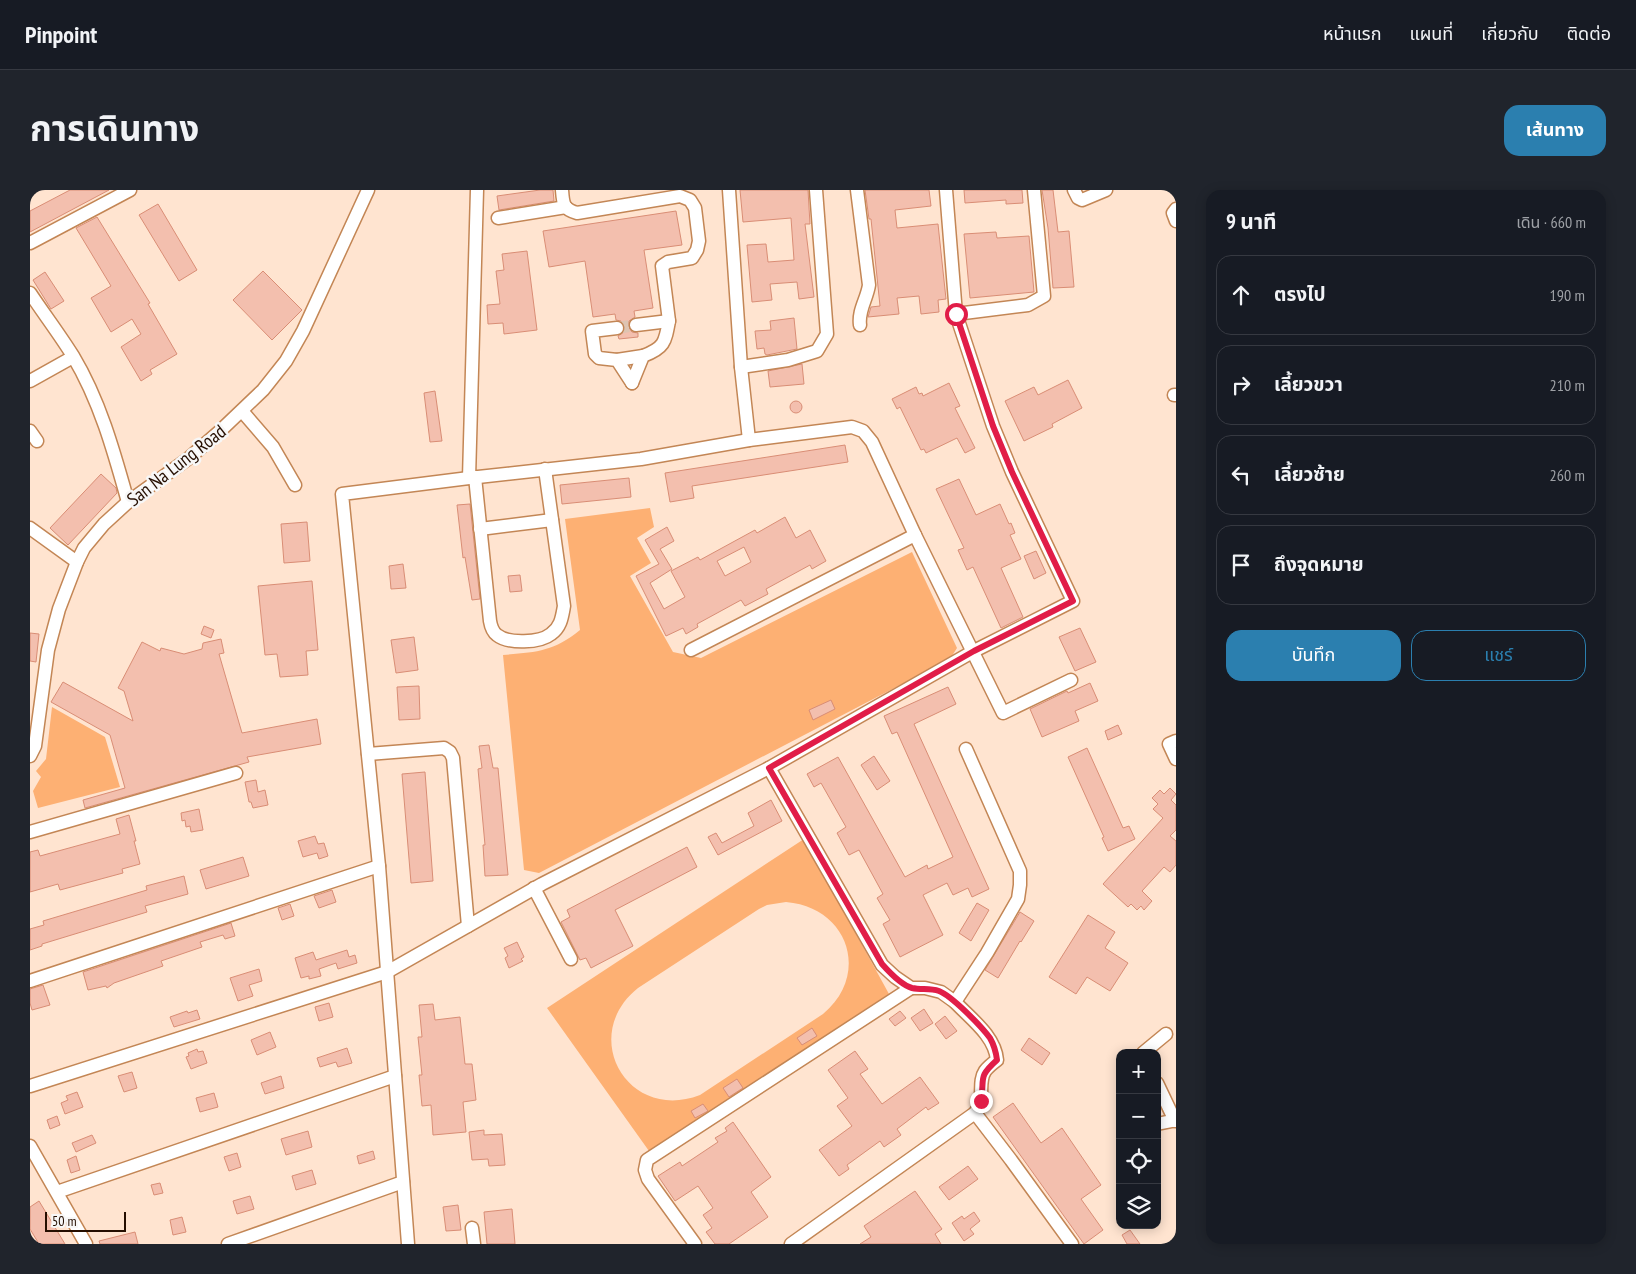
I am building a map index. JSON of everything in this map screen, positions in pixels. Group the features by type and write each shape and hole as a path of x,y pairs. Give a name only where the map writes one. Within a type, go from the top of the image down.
{"street":[{"path":"30,243 130,190"},
{"name":"San Na Lung Road","path":"30,756 35,746 48,650 59,609 84,548 104,524 128,502 189,458 263,390 280,368 303,332 368,190"},
{"path":"477,190 472,477 480,529 490,622 493,631 498,637 512,641 535,641 550,635 561,623 564,606 545,469"},
{"path":"562,190 563,203 568,210 577,213 655,195 680,196 690,200 695,208 699,240 697,250 692,258 668,262 662,266 669,321 666,337 658,350 643,356 617,360 599,358 595,354 592,331 617,328"},
{"path":"729,190 748,440"},
{"path":"741,367 788,360 817,351 827,334 816,190"},
{"path":"858,190 869,285 867,295 860,309 860,324"},
{"path":"30,1086 387,972 534,888 769,768 974,651 1073,601 1012,472 993,426 956,314 946,190"},
{"path":"956,314 1028,305 1044,296 1034,190"},
{"path":"1074,190 1078,198 1082,200 1106,190"},
{"path":"498,218 566,207"},
{"path":"1176,208 1173,213 1176,221"},
{"path":"30,293 73,357 92,394 111,441 128,502"},
{"path":"636,325 669,321"},
{"path":"617,360 632,383 643,356"},
{"path":"30,381 73,357"},
{"path":"242,411 272,447 295,485"},
{"path":"408,1244 379,866 342,494 472,477 641,459 748,440 852,427 863,431 872,442 1003,713 1071,680"},
{"path":"480,529 552,520"},
{"path":"30,528 77,562"},
{"path":"691,650 916,535"},
{"path":"1173,743 1176,759"},
{"path":"368,754 444,748 450,752 453,758 468,926"},
{"path":"955,1002 987,954 1018,898 1020,885 1020,871 966,749"},
{"path":"769,768 877,957 895,977 911,988"},
{"path":"30,832 236,773"},
{"path":"30,981 379,866"},
{"path":"534,888 571,959"},
{"path":"695,1244 648,1179 645,1170 647,1160 911,988 926,988 941,992 955,1002 990,1038 996,1051 997,1060 985,1071 981,1080 983,1089 981,1101 975,1113 791,1244"},
{"path":"1148,1049 1166,1034"},
{"path":"57,1192 395,1076"},
{"path":"1161,1091 1175,1120 1161,1123"},
{"path":"975,1113 1072,1244"},
{"path":"30,1146 86,1244"},
{"path":"228,1244 403,1182"},
{"path":"472,1228 474,1244"}],"shaded area":[{"path":"650,508 654,527 637,538 651,563 630,576 673,652 701,658 912,552 957,648 950,659 539,873 524,870 503,655 544,650 561,643 580,630 565,519"},
{"path":"52,707 105,737 120,787 38,808 33,791 41,777 36,771 46,759"},
{"path":"804,839 889,994 649,1151 547,1008","holes":["786,902 807,907 825,916 838,929 846,945 849,962 846,980 838,998 823,1014 700,1095 674,1100 652,1097 633,1086 620,1070 612,1050 612,1029 620,1008 638,988 767,905"]}],"building":[{"path":"70,190 109,190 30,232 30,211"},
{"path":"553,190 554,201 499,210 497,196"},
{"path":"740,190 808,190 810,224 805,224 814,297 799,299 797,282 770,284 772,300 752,302 747,245 766,244 768,262 794,260 791,218 743,222"},
{"path":"865,190 929,190 931,206 895,210 897,228 938,224 946,299 938,300 939,312 921,314 919,296 897,298 899,314 868,317 871,307 880,306 871,219 869,219"},
{"path":"964,190 1022,190 1023,203 1006,204 1006,200 965,203"},
{"path":"1042,190 1053,190 1058,232 1069,231 1074,287 1053,288 1048,228"},
{"path":"158,204 197,270 179,281 139,215"},
{"path":"676,211 682,245 644,250 653,308 634,311 635,317 629,321 628,326 632,332 638,333 638,337 619,339 618,336 624,332 625,327 621,321 616,320 615,314 593,317 585,261 549,267 543,231"},
{"path":"97,217 150,303 148,304 177,354 150,370 152,374 141,381 121,347 141,334 132,319 111,332 91,298 111,286 76,228"},
{"path":"996,232 997,238 1029,236 1034,292 970,298 964,234"},
{"path":"527,251 537,330 504,334 503,323 488,324 487,305 500,304 496,271 504,270 502,254"},
{"path":"263,271 302,310 272,340 233,300"},
{"path":"45,272 64,301 51,309 33,280"},
{"path":"794,318 797,349 767,355 764,348 757,349 755,331 771,330 770,321"},
{"path":"802,364 804,384 770,387 768,371"},
{"path":"1068,380 1082,408 1052,424 1053,427 1024,441 1005,401 1034,387 1038,395"},
{"path":"949,383 960,406 955,408 975,448 965,453 957,438 926,453 924,449 921,450 900,407 897,409 892,399 916,387 919,394 922,393 923,396"},
{"path":"435,391 442,441 430,442 424,393"},
{"path":"794,401 798,401 802,407 798,413 794,413 790,409 790,405"},
{"path":"845,445 848,462 692,486 694,498 670,502 665,473"},
{"path":"101,474 116,488 117,493 68,545 50,528"},
{"path":"629,478 631,497 562,504 560,485"},
{"path":"959,479 976,515 1000,504 1015,533 1010,535 1021,559 1001,568 1023,617 1001,628 973,567 967,570 958,550 964,548 936,489"},
{"path":"470,504 480,599 472,600 465,557 463,558 457,505"},
{"path":"785,517 796,538 810,530 826,561 812,569 810,565 766,589 768,594 745,606 741,600 697,624 698,627 686,634 683,628 666,636 636,576 659,564 645,540 667,527 674,541 660,549 672,569 650,583 664,609 685,597 671,571 698,557 700,560 755,530 757,533","holes":["744,547 751,562 725,576 717,561"]},
{"path":"307,522 310,561 284,563 281,524"},
{"path":"1036,551 1046,573 1034,579 1024,556"},
{"path":"403,564 406,588 391,589 389,566"},
{"path":"520,575 522,591 510,592 508,576"},
{"path":"312,581 318,650 306,651 308,675 280,677 277,654 265,655 258,586"},
{"path":"204,626 214,630 211,638 201,634"},
{"path":"1080,628 1096,662 1075,671 1059,637"},
{"path":"30,633 39,634 36,662 30,661"},
{"path":"414,637 418,670 396,673 391,640"},
{"path":"221,639 224,653 219,654 242,733 317,719 321,744 247,757 249,762 85,808 83,800 125,788 110,735 51,702 63,682 133,721 124,691 118,688 142,642 160,651 161,648 184,654 202,649 203,643"},
{"path":"1090,683 1098,701 1075,711 1079,721 1042,737 1030,709 1067,691 1068,693"},
{"path":"419,686 420,719 399,720 397,687"},
{"path":"948,687 956,704 914,724 989,889 972,897 968,888 953,895 947,883 923,895 943,935 900,957 883,924 890,920 877,898 883,894 859,850 849,855 837,833 846,827 821,783 814,787 807,774 838,757 905,877 927,865 928,869 953,857 897,732 892,734 884,716"},
{"path":"831,700 835,709 813,720 809,710"},
{"path":"1118,725 1122,734 1108,740 1105,731"},
{"path":"489,745 493,768 498,768 508,875 485,876 483,845 485,845 478,769 482,768 479,746"},
{"path":"1087,748 1123,828 1129,826 1135,839 1108,851 1102,838 1104,837 1068,757"},
{"path":"874,756 890,781 877,790 861,765"},
{"path":"425,772 433,881 411,883 402,774"},
{"path":"256,780 258,792 265,790 268,805 253,808 251,802 249,802 245,782"},
{"path":"1170,788 1176,794 1171,800 1176,805 1176,830 1170,836 1176,841 1176,865 1170,872 1164,867 1142,891 1152,901 1144,910 1141,906 1137,910 1131,904 1128,907 1103,884 1163,818 1153,809 1158,804 1152,798 1160,790 1164,794"},
{"path":"771,800 782,821 718,855 708,837 716,833 722,843 754,826 748,813"},
{"path":"199,809 203,830 191,832 190,826 186,827 185,820 182,821 181,813"},
{"path":"129,815 140,864 122,869 123,873 60,890 58,884 30,892 30,852 38,850 40,856 120,834 116,819"},
{"path":"315,836 318,844 324,843 328,856 319,859 317,853 303,857 298,841"},
{"path":"687,847 697,867 615,910 633,946 591,968 586,958 580,960 561,922 570,917 567,910"},
{"path":"243,857 249,876 206,889 200,870"},
{"path":"184,876 188,894 145,906 147,912 42,944 42,946 30,950 30,929 44,925 43,921 147,890 146,886"},
{"path":"332,890 336,902 319,908 314,896"},
{"path":"977,903 989,910 971,941 959,933"},
{"path":"290,904 294,916 282,920 278,908"},
{"path":"1020,912 1034,921 998,978 985,970"},
{"path":"1088,915 1115,932 1105,948 1128,963 1110,991 1087,977 1076,994 1049,977"},
{"path":"231,923 235,936 225,939 223,935 200,942 202,947 161,961 163,966 114,983 107,988 106,986 88,990 83,972"},
{"path":"517,942 524,957 521,959 523,961 509,968 505,958 508,956 504,948"},
{"path":"347,950 349,957 355,955 357,963 338,969 336,963 319,969 321,976 309,979 309,976 301,978 295,958 313,952 316,960"},
{"path":"259,969 262,981 249,985 253,996 238,1001 230,978"},
{"path":"43,985 50,1005 32,1010 30,989"},
{"path":"329,1003 333,1017 319,1021 315,1007"},
{"path":"433,1004 435,1020 460,1017 465,1064 472,1064 476,1100 463,1102 466,1132 433,1135 431,1105 422,1106 419,1075 422,1075 418,1037 422,1037 419,1005"},
{"path":"924,1009 933,1023 920,1031 911,1018"},
{"path":"197,1010 200,1019 174,1027 170,1017 187,1011 188,1013"},
{"path":"900,1011 906,1018 895,1026 889,1019"},
{"path":"945,1016 957,1031 946,1039 935,1024"},
{"path":"812,1028 817,1036 802,1045 797,1038"},
{"path":"270,1032 276,1047 257,1055 251,1040"},
{"path":"1029,1038 1050,1053 1042,1065 1021,1050"},
{"path":"347,1048 352,1063 338,1067 336,1062 320,1067 317,1058"},
{"path":"197,1049 198,1052 203,1051 207,1063 191,1069 186,1057 189,1056 188,1053"},
{"path":"855,1051 868,1069 860,1074 882,1104 920,1077 939,1103 928,1110 926,1107 897,1129 901,1135 884,1147 880,1141 847,1165 849,1169 839,1176 819,1150 852,1126 837,1106 848,1098 828,1070"},
{"path":"132,1072 137,1088 124,1092 118,1076"},
{"path":"281,1076 284,1088 265,1094 261,1083"},
{"path":"737,1079 743,1088 729,1097 723,1088"},
{"path":"77,1092 83,1107 65,1114 61,1103 68,1100 66,1096"},
{"path":"214,1093 218,1107 200,1112 196,1098"},
{"path":"1013,1103 1041,1143 1062,1128 1101,1185 1081,1199 1103,1230 1084,1244 993,1117"},
{"path":"703,1104 708,1111 695,1118 691,1111"},
{"path":"57,1116 60,1125 50,1129 47,1120"},
{"path":"733,1122 771,1177 751,1192 768,1217 729,1244 715,1244 706,1232 712,1228 703,1215 713,1208 698,1186 675,1201 658,1176 680,1162 682,1166 718,1142 715,1138 727,1131 725,1128"},
{"path":"484,1130 484,1135 502,1134 505,1165 489,1166 488,1159 472,1160 469,1132"},
{"path":"308,1131 312,1147 286,1155 281,1139"},
{"path":"92,1135 96,1143 76,1152 72,1143"},
{"path":"373,1151 375,1159 359,1164 357,1156"},
{"path":"237,1153 241,1167 229,1171 224,1157"},
{"path":"76,1156 80,1170 71,1173 67,1160"},
{"path":"968,1166 978,1179 949,1200 939,1187"},
{"path":"312,1170 316,1184 296,1190 292,1176"},
{"path":"160,1183 163,1193 154,1195 151,1185"},
{"path":"915,1191 942,1229 935,1234 941,1244 860,1244 871,1237 864,1226"},
{"path":"250,1196 254,1209 237,1214 233,1201"},
{"path":"39,1201 65,1244 39,1244 30,1229 30,1207"},
{"path":"458,1205 461,1230 446,1231 443,1207"},
{"path":"512,1209 515,1244 487,1244 484,1212"},
{"path":"974,1212 980,1221 970,1229 974,1234 964,1241 952,1223 962,1216 964,1219"},
{"path":"182,1217 186,1232 173,1235 170,1220"},
{"path":"1130,1230 1140,1244 1127,1244 1122,1235"},
{"path":"135,1232 138,1244 100,1244 99,1241"}],"tunnel":[{"path":"617,328 636,325"}],"route":[{"path":"956,314 993,426 1012,472 1073,601 974,651 769,768 882,964 895,977 911,988 926,988 941,992 955,1002 990,1038 996,1051 997,1060 985,1071 981,1080 983,1089 981,1101"}]}
